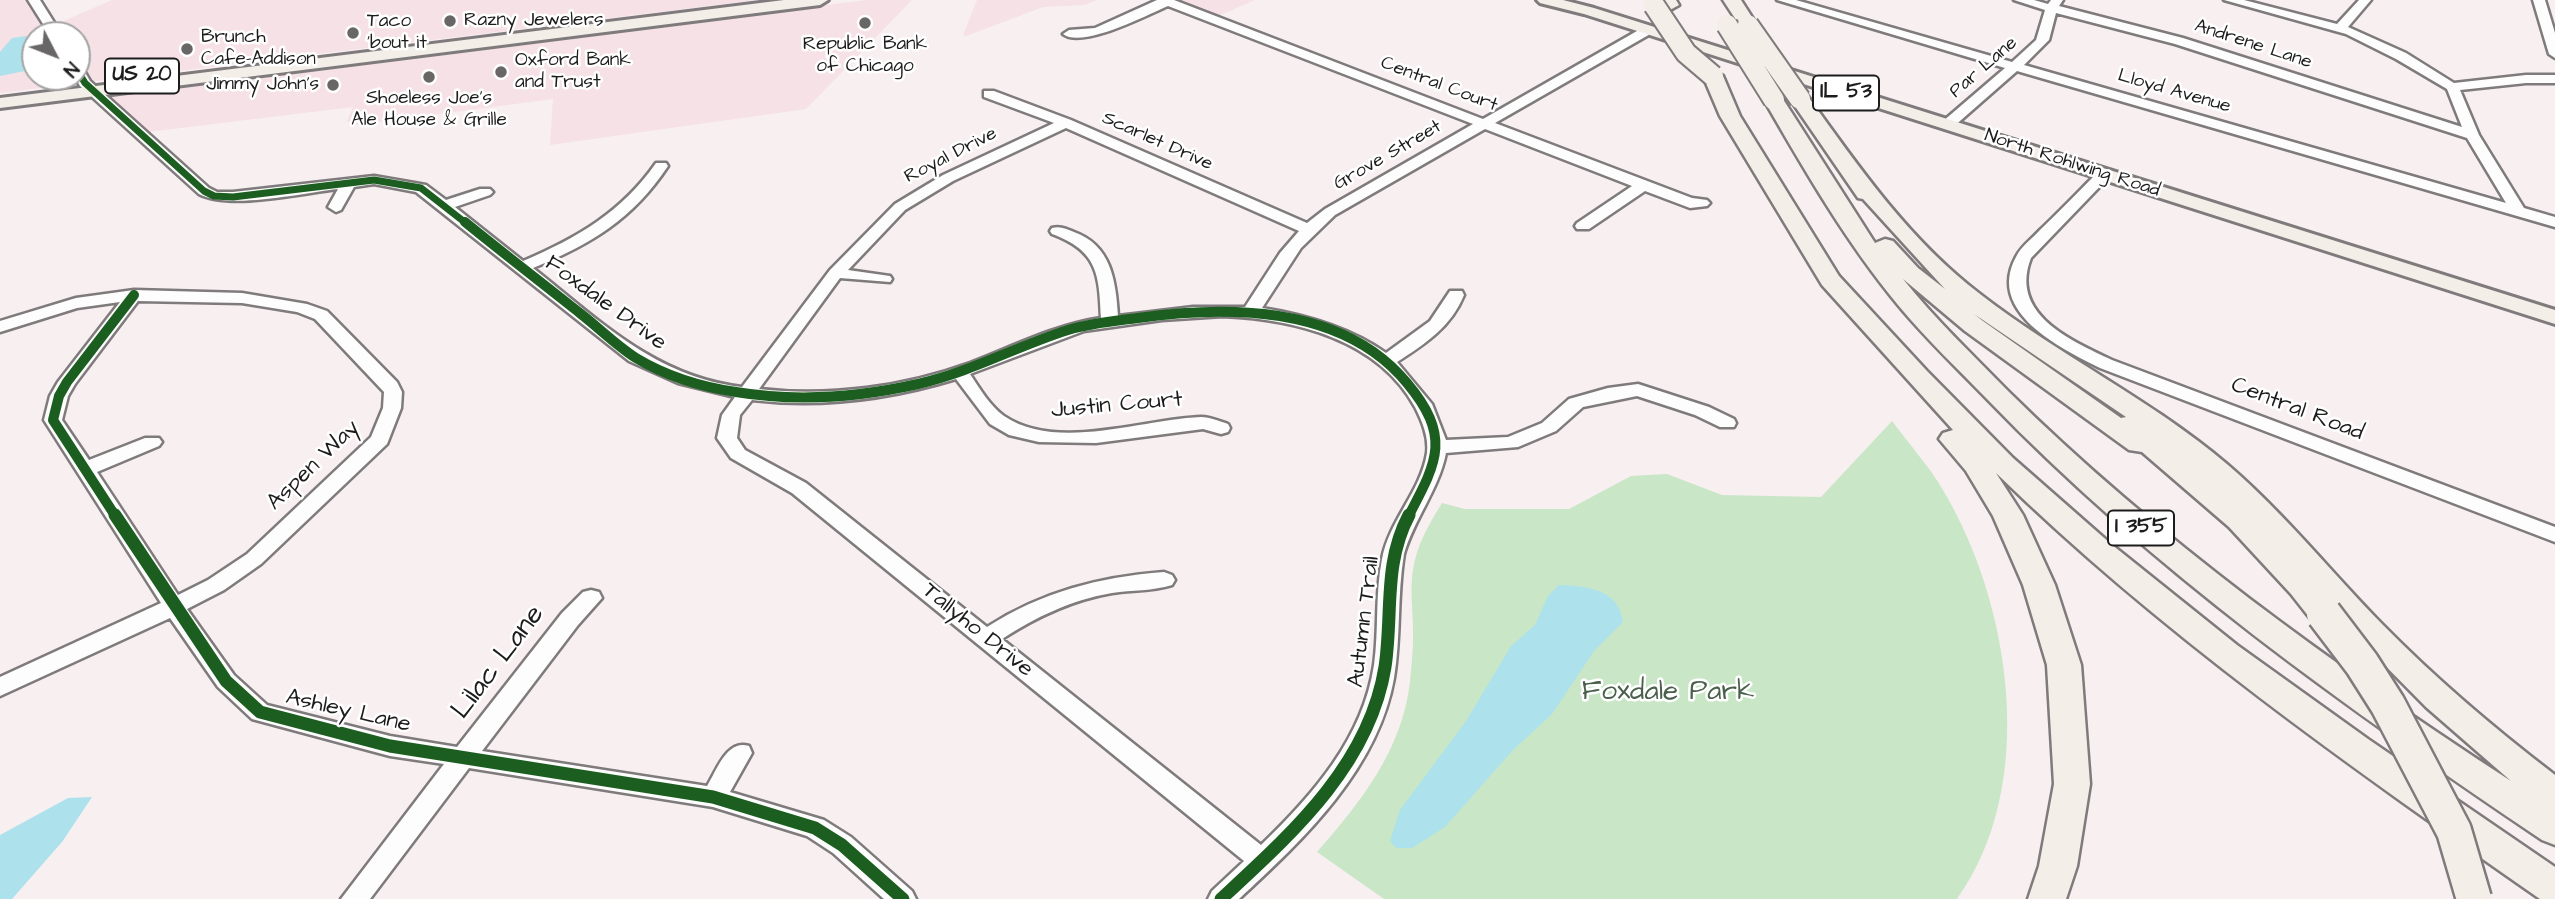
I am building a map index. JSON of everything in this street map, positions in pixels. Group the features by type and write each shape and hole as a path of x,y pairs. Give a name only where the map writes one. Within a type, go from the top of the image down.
{"highway":[{"name":"I 355","path":"1661,2 1686,53 1714,78 1730,116 1830,280 1851,300 1884,341 1996,458 2121,570 2245,670 2358,753 2555,888"},
{"name":"I 355","path":"1725,11 1802,149 1856,234 1907,300 2025,426 2189,568 2291,646 2555,829"},
{"path":"1725,11 1748,25 1920,266 1973,312 2134,429 2239,520 2302,586 2362,664 2406,739 2454,831 2474,899"},
{"path":"1802,149 1831,173 1892,255 1940,298 2106,422 2177,468"},
{"path":"1857,179 1944,275 1967,296 1997,319 2143,415 2217,470 2255,506 2411,673 2463,722 2555,795"},
{"path":"1830,280 1836,302 1976,465 2008,515 2039,585 2064,665 2072,784 2058,866 2048,899"}],"main road":[{"name":"US 20","path":"91,80 766,0"},
{"name":"US 20","path":"91,81 147,85 820,0"},
{"name":"North Rohlwing Road","path":"1545,0 1589,11 2555,317"},
{"name":"North Rohlwing Road","path":"1569,0 1589,11"},
{"path":"118,111 126,96 147,85"},
{"name":"US 20","path":"0,94 21,91"},
{"name":"US 20","path":"0,103 47,91"}],"street":[{"path":"34,0 47,21"},
{"name":"Lloyd Avenue","path":"1783,0 2555,222"},
{"name":"Andrene Lane","path":"2020,0 2054,4 2179,41 2472,135"},
{"path":"2230,0 2340,29 2382,47 2452,87 2472,135 2519,212"},
{"path":"2340,29 2365,0"},
{"path":"1069,34 1097,31 1166,1"},
{"name":"Central Court","path":"1166,1 1690,203 1702,203"},
{"path":"2536,2 2555,54"},
{"name":"Par Lane","path":"1947,125 2044,39 2054,4"},
{"name":"Grove Street","path":"1252,310 1307,229 1352,198 1648,30"},
{"path":"2452,87 2526,79 2555,79"},
{"name":"Foxdale Drive","path":"91,86 204,191 214,196 233,197 374,180 421,188 635,357 656,369 695,384 746,394 797,398 849,395 960,373 1067,331 1187,311 1252,310 1324,327 1387,361"},
{"name":"Scarlet Drive","path":"989,94 1066,123 1307,229"},
{"name":"Royal Drive","path":"746,394 836,273 871,235 909,201 948,178 1066,123"},
{"path":"520,268 568,247 616,218 640,197 661,166"},
{"name":"Central Road","path":"2104,174 2017,266 2014,279 2016,291 2031,315 2060,340 2106,364 2555,535"},
{"path":"336,207 348,184"},
{"path":"1583,226 1643,185"},
{"path":"444,206 485,192"},
{"path":"1058,231 1077,236 1095,249 1107,280 1110,322"},
{"path":"836,273 884,279"},
{"path":"0,327 89,300 134,295"},
{"name":"Ashley Lane","path":"134,295 67,382 52,415 53,420 226,681 260,712 390,746 713,797 815,828 842,845 903,899"},
{"name":"Aspen Way","path":"134,295 271,300 310,309 321,315 391,386 393,392 392,408 380,439 254,559 216,585 174,606"},
{"path":"1456,295 1452,307 1423,337 1387,361 1427,412 1438,447 1511,443 1549,427 1576,403 1608,394 1638,390 1702,411 1727,423"},
{"name":"Justin Court","path":"960,373 997,421 1026,434 1062,440 1204,423 1221,428"},
{"name":"Tallyho Drive","path":"746,394 731,415 727,438 738,454 799,488 1262,861"},
{"path":"86,469 152,442"},
{"name":"Autumn Trail","path":"1221,899 1296,828 1332,787 1367,731 1382,679 1388,577 1392,557 1401,530 1428,478 1438,447"},
{"path":"987,638 1026,612 1079,591 1128,582 1164,580"},
{"name":"Lilac Lane","path":"354,899 570,619 591,598"},
{"path":"0,687 174,606"},
{"path":"713,797 740,753"}],"shaded area":[{"path":"0,0 29,0 42,21 21,21 21,90 0,93"},
{"path":"112,0 757,0 91,82 91,21 63,21"},
{"path":"868,0 912,0 806,109 550,145 553,99 356,125 347,121 353,107 148,132 102,91"},
{"path":"977,0 1097,0 1084,5 1043,7 963,35"},
{"path":"1158,0 1255,0 1209,20"}],"green space":[{"name":"Foxdale Park","path":"1892,421 1943,490 1966,536 1985,586 1999,639 2006,694 2007,750 1999,803 1983,853 1957,899 1384,899 1317,852 1364,794 1389,752 1398,730 1406,707 1410,682 1413,570 1423,537 1442,503 1465,509 1569,509 1631,476 1667,474 1722,495 1821,497"}],"water":[{"path":"21,37 21,72 0,76 0,52 12,38"},
{"path":"1559,585 1590,588 1608,596 1615,602 1623,622 1594,651 1552,714 1512,751 1445,827 1412,848 1396,848 1390,841 1400,810 1466,721 1511,646 1535,625 1548,596"},
{"path":"92,797 62,842 12,899 0,899 0,835 68,798"}],"cycle path":[{"path":"91,88 204,191 214,196 233,197 374,180 421,188 635,357 659,370 710,387 791,397 890,390 949,376 1077,328 1193,312 1254,312 1284,317 1342,335 1370,350 1393,368 1414,391 1429,417 1437,445 1433,466 1403,526 1393,554 1382,682 1372,715 1357,746 1319,802 1221,899"},
{"path":"134,295 67,382 59,396 53,420 187,626 226,681 260,712 390,746 713,797 815,828 842,845 903,899"}],"place":[{"name":"Razny Jewelers","path":"450,21"},
{"name":"Republic Bank of Chicago","path":"865,23"},
{"name":"Taco 'bout it","path":"353,33"},
{"name":"Brunch Cafe-Addison","path":"187,49"},
{"name":"Oxford Bank and Trust","path":"501,72"},
{"name":"Shoeless Joe's Ale House & Grille","path":"429,77"},
{"name":"Jimmy John's","path":"333,85"}]}
